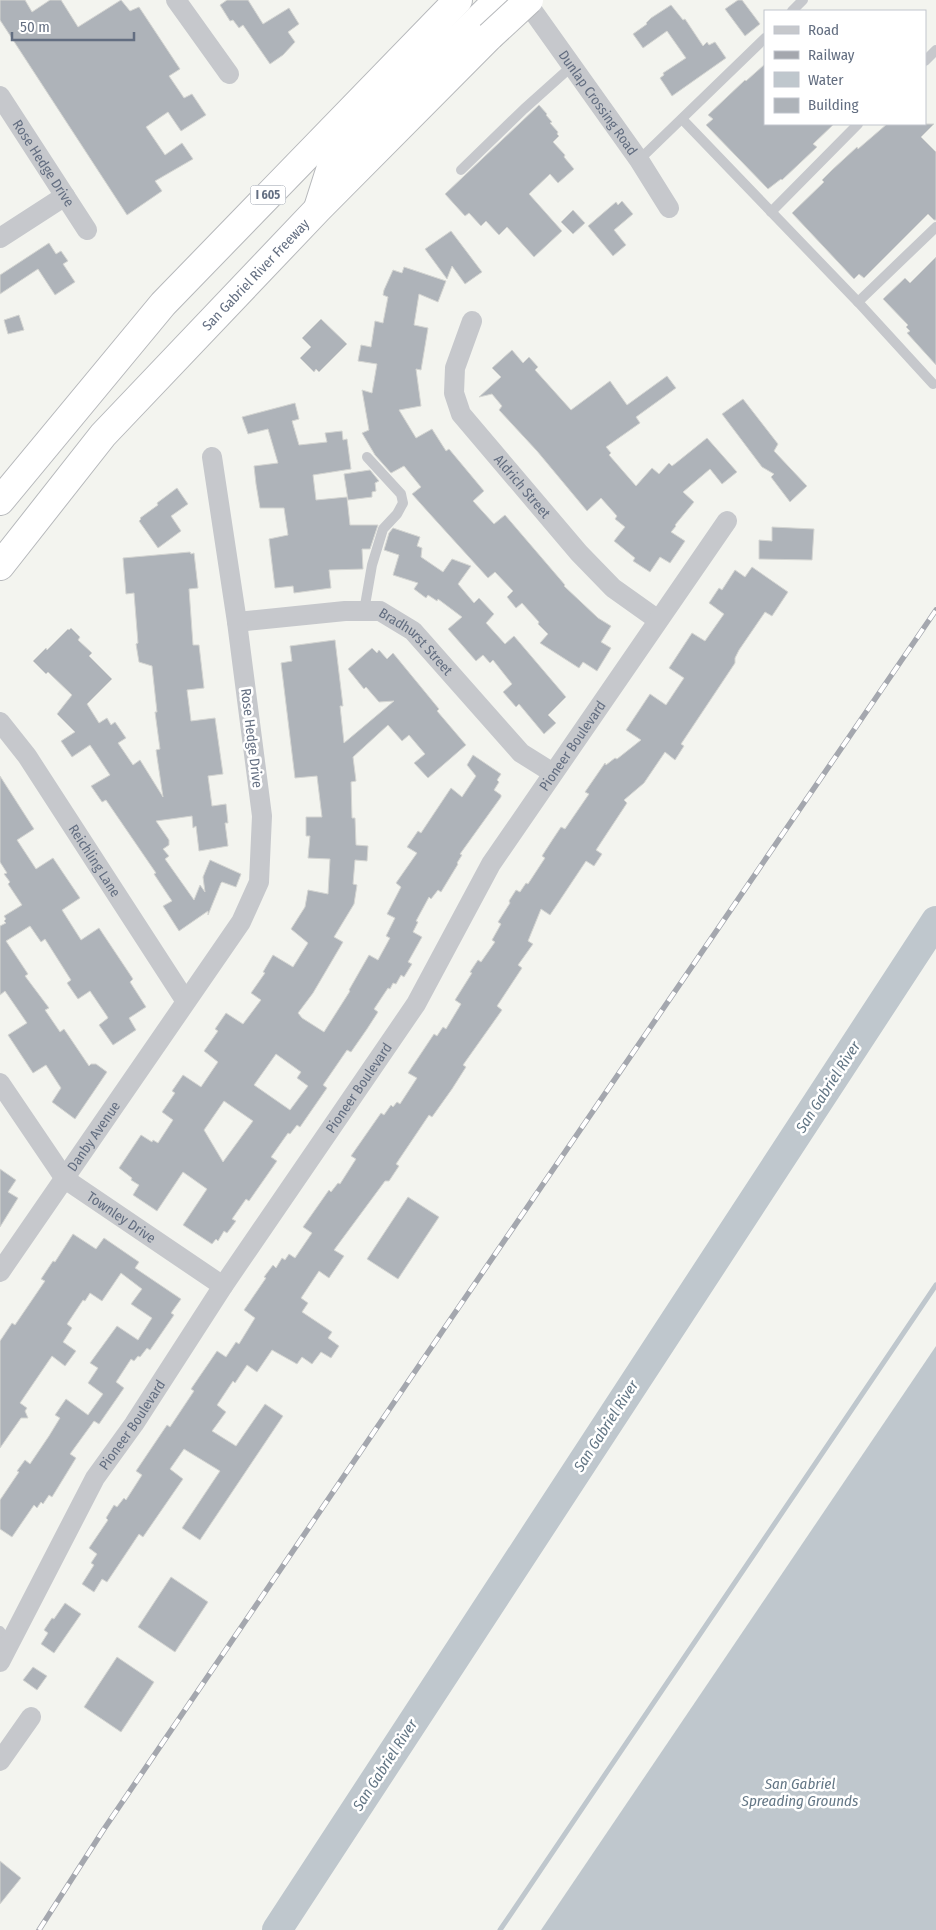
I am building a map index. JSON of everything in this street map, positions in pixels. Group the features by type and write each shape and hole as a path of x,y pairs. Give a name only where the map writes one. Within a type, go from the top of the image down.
{"highway":[{"name":"I 605","path":"0,501 163,304 458,0"},
{"path":"484,28 498,0"},
{"name":"San Gabriel River Freeway","path":"0,566 102,435 318,208 484,28 527,0"}],"street":[{"path":"176,0 229,74"},
{"name":"Dunlap Crossing Road","path":"527,0 639,160 669,208"},
{"name":"Rose Hedge Drive","path":"0,96 87,230"},
{"path":"0,238 65,196"},
{"name":"Aldrich Street","path":"472,321 455,368 454,393 462,414 579,553 613,588 658,620"},
{"name":"Rose Hedge Drive","path":"185,1000 241,922 259,882 262,816 237,622 212,457"},
{"name":"Pioneer Boulevard","path":"0,1662 5,1637 96,1478 134,1424 223,1286 416,1004 491,864 727,520"},
{"name":"Bradhurst Street","path":"237,622 345,611 380,611 413,631 521,753 553,773"},
{"name":"Reichling Lane","path":"0,722 27,756 185,1000"},
{"name":"Danby Avenue","path":"0,1272 185,1000"},
{"name":"Townley Drive","path":"0,1083 65,1179 223,1286"},
{"path":"0,1761 30,1717"}],"lane":[{"path":"793,10 804,0"},
{"path":"639,160 764,39"},
{"path":"926,60 936,50"},
{"path":"461,170 572,66"},
{"path":"682,119 858,302 933,384"},
{"path":"771,212 857,125"},
{"path":"858,302 936,227"},
{"path":"364,611 372,565 383,529 404,503 400,494 367,457"}],"water":[{"name":"San Gabriel Spreading Grounds","path":"936,1346 936,1930 541,1930"}],"building":[{"path":"0,0 25,0 32,12 50,0 61,0 78,27 121,0 130,11 139,7 180,69 169,76 184,98 192,94 206,115 181,131 168,112 146,127 165,155 182,143 193,159 155,181 162,191 127,215 0,20"},
{"path":"227,0 248,0 263,24 289,8 299,24 288,32 295,42 283,55 270,64 243,25 239,28 233,20 230,21 220,5"},
{"path":"738,0 742,0 760,24 745,36 725,9"},
{"path":"671,5 683,20 685,19 703,46 707,42 709,45 715,42 726,58 672,96 660,78 664,75 663,73 686,58 667,31 643,48 633,34 647,24 651,18"},
{"path":"764,65 764,125 833,125 813,144 817,147 782,180 768,189 706,125 713,119 708,115"},
{"path":"539,105 558,132 559,136 553,142 574,169 558,183 550,174 529,194 562,231 534,257 507,227 499,235 486,221 481,226 469,213 465,216 445,194"},
{"path":"934,124 921,137 936,152 936,220 928,214 864,278 859,274 854,279 792,213 824,182 822,180 832,170 857,147 858,149 886,125"},
{"path":"622,201 633,214 614,230 626,245 613,256 588,226 616,202 618,205"},
{"path":"573,210 585,223 573,234 561,222"},
{"path":"451,231 482,272 465,284 452,266 447,279 425,249"},
{"path":"49,243 56,254 61,251 68,261 63,264 75,282 55,295 38,269 0,294 0,275"},
{"path":"936,257 936,365 907,333 910,331 906,327 908,325 883,299 905,278 910,283"},
{"path":"404,267 446,281 438,302 419,294 414,325 428,328 421,370 416,369 421,406 399,410 416,438 432,429 446,451 449,449 484,491 473,501 494,524 505,515 564,586 598,618 611,626 601,642 611,648 597,671 583,662 579,668 540,643 548,634 522,603 516,608 507,597 513,591 495,572 488,578 412,494 421,487 404,466 391,473 375,455 362,433 369,430 362,390 372,393 377,364 358,361 361,345 371,347 375,321 383,323 388,297 383,295 384,290 393,270 402,273"},
{"path":"19,315 24,330 8,334 4,320"},
{"path":"321,319 347,344 319,372 316,369 314,372 300,358 311,347 302,338"},
{"path":"512,350 523,363 529,357 538,367 535,370 571,410 610,381 627,405 667,376 676,388 636,417 640,423 606,447 611,453 609,455 636,486 652,468 659,474 669,463 672,466 707,438 737,472 722,484 710,469 683,492 694,502 671,532 685,541 670,563 660,557 650,572 633,561 635,558 614,541 625,527 615,519 617,516 601,498 587,511 537,451 499,410 502,406 492,394 479,397 501,377 492,368"},
{"path":"743,399 778,444 774,451 807,486 790,502 771,477 774,474 762,467 722,414"},
{"path":"295,403 299,419 292,421 299,445 327,442 325,433 342,431 343,440 347,439 351,469 313,475 316,500 347,497 350,525 378,525 370,549 362,549 363,569 329,570 331,588 294,593 293,586 275,588 269,539 288,535 284,508 260,508 256,484 254,466 278,463 268,429 248,434 242,417"},
{"path":"370,470 379,481 375,483 376,491 372,492 372,497 348,500 344,474"},
{"path":"177,488 188,504 171,516 181,531 158,548 139,521 140,518 158,505 157,503"},
{"path":"772,527 814,529 812,560 759,559 759,540 772,541"},
{"path":"393,528 420,537 417,546 422,548 421,557 443,572 452,559 471,566 458,584 474,603 479,598 494,614 486,623 505,644 514,636 566,697 548,715 556,723 544,734 519,704 516,707 503,692 512,684 493,660 490,663 483,655 476,661 448,629 462,617 438,599 437,601 428,595 426,598 414,589 418,583 393,575 399,555 384,550 389,533"},
{"path":"190,552 191,554 194,553 198,588 189,589 193,645 199,645 204,688 187,690 191,721 215,718 223,774 208,776 212,806 226,804 228,823 225,823 228,846 199,851 196,826 193,828 192,816 156,821 169,840 169,845 163,849 169,856 165,859 194,900 200,885 205,892 203,877 210,860 241,874 236,887 221,883 208,915 208,911 179,931 163,906 172,901 154,874 156,873 106,800 102,802 91,786 110,775 90,745 72,757 61,741 75,732 57,714 72,695 48,672 46,674 33,661 68,629 71,628 80,637 78,640 92,653 89,656 112,679 87,704 99,723 107,718 111,725 115,722 126,738 118,743 133,765 140,760 163,797 156,750 160,749 152,666 139,662 136,644 138,643 134,593 126,594 123,558"},
{"path":"752,567 788,592 772,616 765,612 739,650 735,663 681,744 684,746 675,760 665,752 644,783 624,800 627,803 596,850 602,854 594,866 586,861 550,915 541,909 528,941 533,944 518,965 522,968 497,1006 502,1010 463,1065 466,1067 452,1089 432,1117 429,1115 396,1164 399,1166 389,1181 385,1181 334,1250 344,1256 329,1278 319,1271 301,1298 308,1303 302,1312 332,1332 328,1338 339,1346 331,1358 321,1352 312,1364 302,1357 297,1364 272,1350 257,1372 247,1365 235,1383 233,1381 217,1405 226,1412 212,1431 236,1446 265,1404 283,1416 200,1540 182,1528 220,1471 184,1449 170,1469 183,1479 143,1537 139,1534 107,1582 102,1579 94,1592 82,1584 94,1565 91,1563 97,1554 89,1548 108,1520 106,1518 114,1505 117,1507 124,1498 126,1500 142,1475 136,1471 167,1425 170,1427 194,1391 191,1389 217,1351 226,1357 236,1342 239,1344 255,1318 244,1310 266,1278 264,1277 273,1265 276,1268 282,1258 285,1260 289,1254 295,1258 312,1233 303,1227 329,1190 331,1192 338,1183 340,1184 356,1159 351,1156 381,1113 384,1115 391,1105 393,1107 397,1102 400,1104 417,1078 408,1073 434,1034 437,1036 443,1027 446,1029 461,1004 455,1000 478,960 481,962 495,942 492,940 501,924 498,922 516,890 520,892 526,883 528,884 545,858 542,856 561,827 565,829 589,794 585,792 605,763 606,765 615,758 617,759 641,740 626,730 650,694 666,705 684,678 669,668 692,633 705,641 724,614 709,603 719,588 722,590 735,570 745,577"},
{"path":"335,640 343,706 340,706 344,743 394,701 379,702 366,687 364,689 348,669 372,648 377,653 379,650 387,659 393,653 439,709 437,711 466,745 428,778 414,763 425,754 409,735 402,741 388,725 353,757 356,781 351,782 352,818 355,818 356,845 368,846 367,861 355,860 353,884 357,885 354,904 334,937 343,942 313,993 298,1013 302,1018 324,1032 350,991 369,955 378,960 390,938 386,936 395,918 387,914 401,887 396,883 417,853 407,847 418,831 421,833 451,788 462,797 476,776 467,765 473,755 501,774 494,790 501,797 460,854 462,855 458,864 441,892 438,890 431,899 429,897 416,921 418,922 413,932 422,937 408,962 412,964 404,977 401,975 396,984 393,983 390,989 388,988 374,1009 378,1012 351,1052 347,1050 323,1085 327,1088 300,1127 297,1125 290,1134 288,1133 271,1157 277,1161 249,1201 246,1199 232,1219 236,1221 227,1233 224,1231 218,1241 216,1239 212,1244 183,1225 207,1189 183,1172 157,1211 133,1195 139,1185 119,1168 141,1135 152,1142 153,1140 158,1143 173,1120 162,1112 175,1093 172,1091 183,1075 201,1087 218,1062 204,1051 218,1031 215,1029 226,1013 243,1024 261,1000 251,993 265,973 263,972 273,955 293,967 308,943 291,929 305,907 308,890 328,894 330,859 308,858 310,836 306,836 306,817 322,817 317,776 295,778 281,663 292,661 290,646","holes":["276,1054 301,1072 297,1078 308,1086 290,1110 254,1085","224,1101 253,1121 223,1162 204,1130"]},
{"path":"0,776 34,829 17,840 36,869 53,858 80,898 62,910 81,940 99,928 133,979 130,982 146,1007 129,1018 136,1030 113,1045 99,1025 108,1018 107,1016 90,991 78,999 67,983 71,980 45,939 41,942 30,926 6,941 28,974 25,976 49,1008 45,1010 60,1032 64,1029 89,1066 96,1064 107,1072 75,1119 52,1102 61,1088 46,1065 33,1073 8,1035 27,1023 5,991 0,995 0,926 6,923 4,916 22,905 8,884 10,882 4,874 7,873 0,862"},
{"path":"0,1169 16,1180 8,1192 18,1198 0,1227"},
{"path":"408,1197 439,1217 398,1279 367,1259"},
{"path":"73,1234 96,1249 104,1238 139,1262 135,1268 181,1299 171,1313 174,1315 150,1350 147,1348 134,1361 131,1359 116,1382 124,1388 99,1424 94,1421 70,1454 76,1458 52,1497 49,1495 43,1504 41,1502 37,1508 34,1505 12,1537 0,1529 0,1500 19,1472 17,1471 25,1460 30,1464 60,1418 55,1415 66,1399 88,1415 103,1394 88,1383 98,1368 90,1363 117,1326 138,1340 152,1318 131,1304 142,1289 121,1273 102,1301 90,1293 67,1324 72,1328 63,1342 76,1351 65,1366 52,1356 20,1403 27,1408 25,1411 28,1418 21,1418 0,1448 0,1341 12,1323 15,1325 45,1281 41,1279 53,1261 55,1262"},
{"path":"171,1577 208,1602 175,1652 138,1627"},
{"path":"65,1603 81,1614 54,1653 41,1644 48,1633 44,1630"},
{"path":"117,1657 154,1682 121,1732 84,1707"},
{"path":"33,1667 47,1676 37,1690 23,1680"},
{"path":"0,1861 21,1878 0,1904"}],"waterway":[{"name":"San Gabriel River","path":"277,1930 936,921"},
{"path":"500,1930 936,1285"}],"railway":[{"path":"39,1930 104,1829 936,610"}]}
